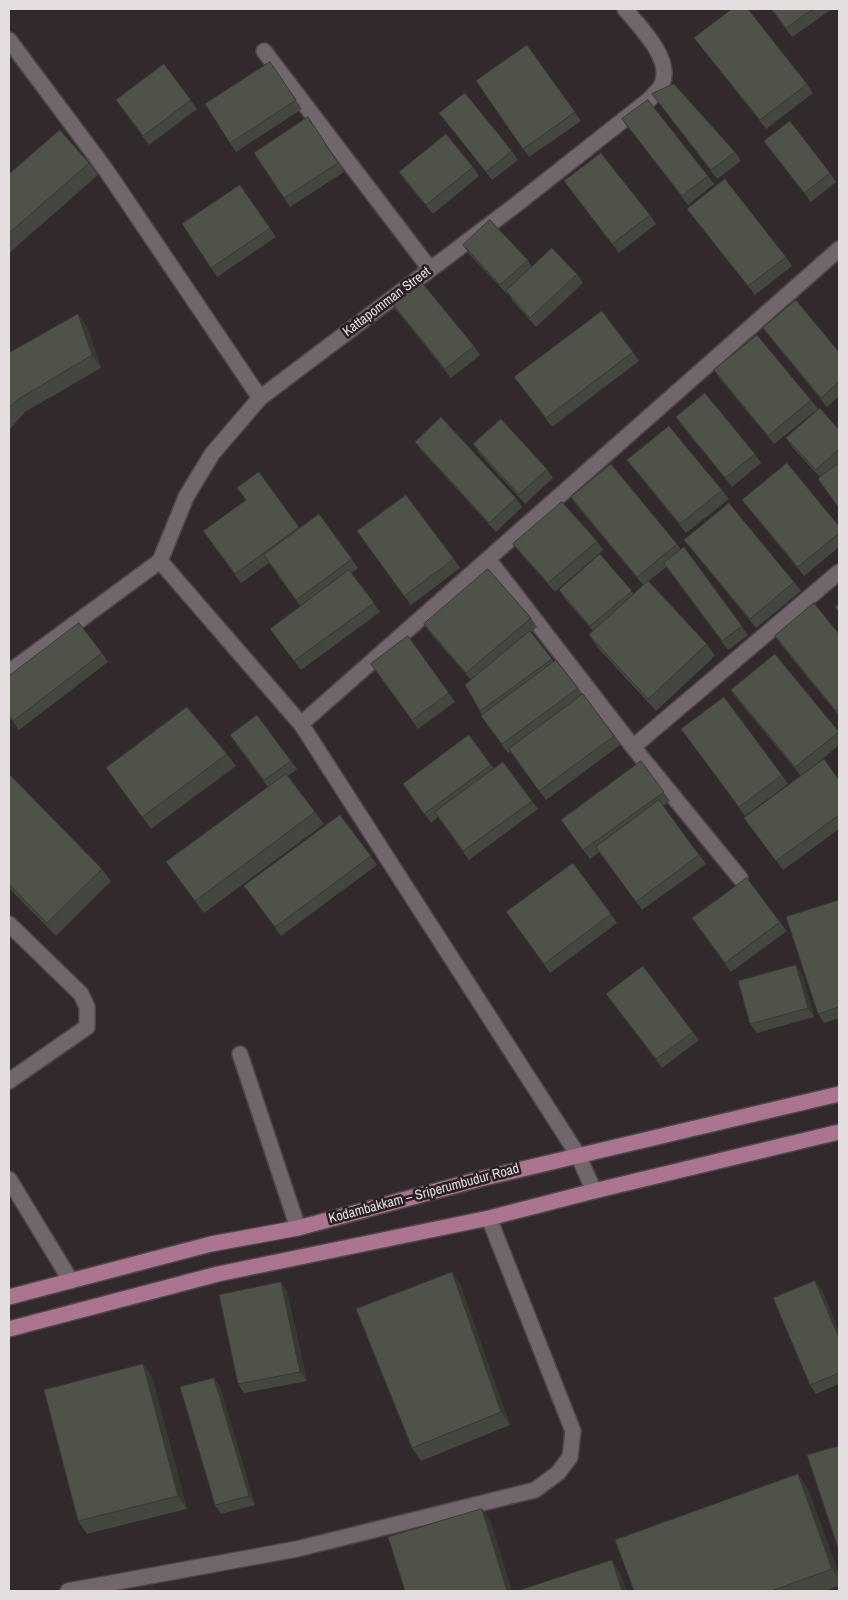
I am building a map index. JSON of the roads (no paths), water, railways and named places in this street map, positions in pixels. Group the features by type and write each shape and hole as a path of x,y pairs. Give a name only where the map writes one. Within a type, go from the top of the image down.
{"main road":[{"name":"Kodambakkam – Sriperumbudur Road","path":"9,1297 211,1244 298,1228 470,1181 839,1094"},
{"path":"9,1329 218,1274 489,1218 839,1132"}],"street":[{"name":"Kattapomman Street","path":"160,560 186,497 212,454 260,398 430,270 650,99 662,84 665,71 658,50 625,9"},
{"path":"9,40 106,170 260,398"},
{"path":"264,51 430,270"},
{"path":"301,724 839,249"},
{"path":"488,559 633,747 740,878"},
{"path":"9,672 160,560 301,724 578,1155 594,1191"},
{"path":"633,747 839,572"},
{"path":"9,924 81,994 87,1008 87,1027 9,1081"},
{"path":"240,1054 298,1228"},
{"path":"9,1179 71,1281"},
{"path":"68,1591 297,1549 535,1490 558,1473 570,1457 573,1431 489,1218"}]}
